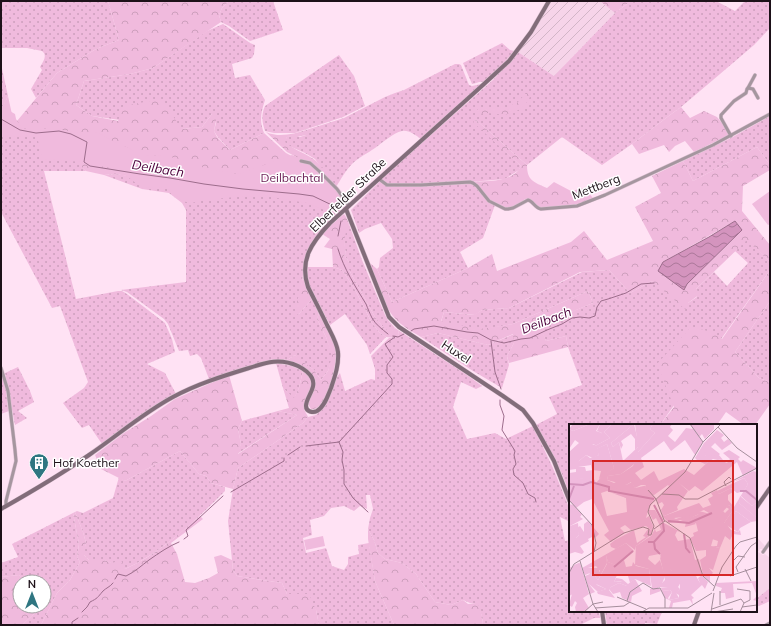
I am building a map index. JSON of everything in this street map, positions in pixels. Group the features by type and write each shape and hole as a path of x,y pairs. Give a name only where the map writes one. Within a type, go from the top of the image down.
{"main road":[{"name":"Elberfelder Straße","path":"1,509 59,475 134,422 174,396 240,370 271,361 284,362 299,367 309,374 313,380 312,390 306,407 307,410 313,412 321,408 335,375 338,363 338,350 334,338 308,287 305,271 306,261 310,250 316,240 330,224 509,61 531,32 549,1"},
{"name":"Huxel","path":"348,207 389,317 403,329 523,410 533,423 554,461 569,499"},
{"path":"757,507 770,488"},
{"path":"602,612 604,625"},
{"path":"694,625 699,612"}],"street":[{"path":"731,136 721,118 721,115 734,100 746,93 755,76"},
{"path":"748,88 753,89 758,98"},
{"name":"Mettberg","path":"379,179 387,185 470,182 477,186 490,201 505,209 513,208 528,200 530,200 538,209 574,207 605,195 699,152 770,114"},
{"path":"302,161 310,163 319,171 337,189 348,207"},
{"path":"1,368 8,391 16,450 16,461 6,506"},
{"path":"763,552 770,542"},
{"path":"766,625 770,623"}],"shaded area":[{"path":"551,1 600,1 615,13 554,76 518,52 532,33"},
{"path":"757,537 765,546 758,552 763,555 765,554 770,558 770,588 757,598"}],"green space":[{"path":"1,1 108,1 119,40 96,49 57,73 36,98 31,89 42,70 40,67 45,54 42,51 27,48 1,48"},
{"path":"108,1 229,1 222,8 219,15 221,22 153,68 130,74 84,81 76,105 92,116 118,121 123,106 161,99 182,129 202,127 212,114 217,115 214,131 217,137 230,150 264,133 286,153 301,161 256,180 151,166 80,140 32,135 1,125 1,106 3,106 8,96 13,119 17,121 57,73 96,49 119,40"},
{"path":"229,1 273,1 283,30 250,41 221,22 219,15 222,8"},
{"path":"600,1 631,1 615,13"},
{"path":"631,1 716,1 735,11 745,1 770,1 770,28 754,45 681,107 602,165 562,137 527,165 476,120 474,122 521,166 519,170 505,179 470,182 387,184 381,179 493,80 518,52 554,76 615,13"},
{"path":"223,24 255,45 252,58 232,64 235,78 250,75 265,100 261,116 261,124 264,133 230,150 214,131 216,123 212,114 202,127 182,129 92,116 76,105 84,81 130,74 153,68 207,31"},
{"path":"502,43 510,50 514,51 484,82 472,84 463,63"},
{"path":"339,55 354,76 365,106 343,117 295,133 274,133 265,131 262,118 265,106"},
{"path":"1,64 8,96 3,107 1,106"},
{"path":"455,64 461,65 469,85 472,86 482,84 421,139 412,133 402,131 391,136 358,159 348,169 336,187 315,159 284,142 287,137 295,135 300,137 306,135 306,130 344,118"},
{"path":"527,92 532,92 528,101 521,109 505,115 488,113 477,115 475,111 482,107 507,107 517,103"},
{"name":"Deilbachtal","path":"1,106 15,114 16,119 22,129 58,129 79,133 97,132 142,155 166,156 183,160 210,170 235,174 241,173 292,155 309,162 341,192 347,200 346,203 331,216 322,209 307,203 271,197 245,196 191,203 182,201 167,188 141,187 116,168 86,165 83,162 42,159 37,136 1,137"},
{"path":"681,107 690,118 704,111 717,117 731,134 694,152 685,141 675,146 669,152 664,145 639,154 632,144"},
{"path":"770,116 770,165 757,147 693,181 683,161 731,138"},
{"path":"476,120 527,165 528,174 535,182 547,188 554,182 571,191 584,188 593,198 575,206 542,208 536,206 529,199 525,199 519,205 505,208 490,200 477,186 470,182 491,181 506,178 517,172 521,166 473,122"},
{"path":"1,125 51,132 85,149 79,163 86,171 44,171 76,299 122,291 165,323 172,339 175,352 147,364 165,373 176,394 102,444 89,425 82,428 63,403 84,388 88,382 60,306 52,308 1,212"},
{"path":"306,130 306,135 287,137 285,142 291,147 315,160 333,179 332,182 302,160 287,152 266,132 281,135"},
{"path":"757,147 770,165 770,170 743,186 742,211 770,245 770,262 747,240 696,289 700,294 688,303 686,310 652,281 630,293 609,270 580,272 509,308 482,310 475,315 444,312 441,321 480,329 513,324 588,291 593,303 540,325 546,341 566,336 568,347 509,363 507,356 514,343 513,334 488,345 438,333 421,337 404,326 396,320 387,307 378,288 370,263 377,269 392,302 468,268 492,254 497,271 571,242 584,231 607,260 653,241 635,207 661,193 652,176 683,161 693,181","holes":["735,221 742,230 687,284 685,289 663,262"]},
{"path":"83,154 137,168 343,199 346,206 336,215 333,208 313,199 237,193 115,174 104,175 86,171 78,163"},
{"path":"115,174 274,194 333,208 336,215 321,231 310,246 305,258 298,315 312,299 319,313 317,319 333,356 328,371 321,380 314,370 295,355 287,360 270,360 209,379 201,358 197,354 190,356 188,350 179,351 168,324 164,319 127,292 121,290 186,282 186,210 182,203 169,193 142,189 104,175"},
{"path":"380,181 386,185 470,183 473,184 495,205 483,238 460,252 468,268 392,302 377,269 379,267 380,258 393,248 392,239 381,223 359,233 351,210"},
{"path":"770,191 770,224 768,225 752,204"},
{"path":"344,214 349,224 345,235 346,254 344,255 349,262 349,270 375,317 383,327 390,332 395,328 398,330 399,335 395,338 386,337 379,332 372,323 354,288 342,270 333,267 332,249 324,247 330,239 322,234"},
{"path":"349,224 385,315 395,328 390,333 375,317 349,270 349,262 344,255 346,254 344,234"},
{"path":"747,239 770,262 770,270 661,424 569,424 569,492 562,474 536,425 557,414 549,397 582,385 568,347 566,336 546,341 539,325 593,303 588,291 513,324 480,330 441,322 444,312 474,315 482,310 509,308 582,272 609,270 630,293 652,281 688,303 697,297 696,289 714,272 727,286 748,263 735,251"},
{"path":"307,267 333,267 342,270 354,288 372,323 379,332 386,337 370,354 367,345 345,314 330,325 307,281"},
{"path":"770,270 770,301 735,352 759,378 770,382 770,404 756,424 743,424 726,412 718,424 661,424 674,407 657,364 691,327 712,332 722,339"},
{"path":"303,277 312,299 298,315 295,311"},
{"path":"770,301 770,382 759,378 735,352"},
{"path":"319,313 329,330 336,347 336,361 332,378 323,402 315,409 311,409 308,404 314,386 312,375 304,367 287,360 295,355 314,370 321,380 328,371 332,356 326,337 317,319"},
{"path":"398,330 482,386 476,389 461,382 453,407 467,439 495,433 506,439 533,426 553,468 569,508 569,522 560,517 565,541 569,540 569,612 599,612 600,618 594,618 580,625 483,625 482,616 477,604 463,600 451,605 435,602 416,574 402,563 385,559 378,553 374,540 368,529 373,509 370,495 366,495 367,509 360,506 354,511 344,506 331,508 324,516 310,520 312,535 303,538 306,553 326,548 332,566 344,570 348,564 348,557 359,554 358,545 369,543 375,581 394,625 319,625 316,610 287,594 282,583 237,576 233,570 228,521 238,468 303,423 308,417 316,415 326,405 340,373 345,391 371,379 375,380 375,369 371,356 389,338 395,338 399,335"},
{"path":"438,333 488,345 514,334 514,343 507,356 509,365 502,388 421,337"},
{"path":"276,363 292,366 303,371 299,388 294,399 283,388"},
{"path":"18,367 34,402 18,411 27,418 15,425 5,373"},
{"path":"303,371 308,375 312,384 304,408 308,417 303,423 238,468 233,489 211,483 206,476 199,474 180,451 125,481 101,469 95,455 124,433 175,399 229,375 242,421 238,429 241,444 238,454 297,415 278,411 289,408 283,388 294,398 299,388"},
{"path":"1,372 6,390 9,411 1,414"},
{"path":"278,411 297,415 237,454 241,444 238,429 242,421"},
{"path":"180,451 199,474 206,476 211,483 225,487 225,491 166,544 139,562 125,569 104,560 89,560 83,554 86,543 75,512 77,511 83,513 113,498 119,477 125,481"},
{"path":"75,512 86,543 84,555 89,560 104,560 112,563 121,560 125,569 156,552 200,516 203,519 171,543 177,554 185,582 195,583 218,573 214,557 221,555 232,560 233,570 237,576 282,583 287,594 309,594 316,610 319,625 41,625 46,614 52,614 52,603 57,593 70,580 80,562 77,557 79,544 73,513"},
{"path":"73,513 79,544 77,557 80,562 70,580 57,593 52,603 52,574 12,574 12,576 1,577 1,563 18,557 12,544"},
{"path":"368,529 374,540 378,553 385,559 402,563 416,574 435,602 451,605 463,600 468,604 478,603 483,625 394,625 375,581 368,539"},
{"path":"323,536 325,546 306,550 304,540"},
{"path":"12,576 12,614 34,614 22,625 1,625 1,577"},
{"path":"770,588 770,601 759,606 757,604 757,598"},
{"path":"605,612 662,612 657,624 645,623 645,625 607,625"},
{"path":"34,614 46,614 41,625 22,625"}],"water":[{"path":"735,221 742,230 687,284 684,290 658,271 663,262"}],"waterway":[{"name":"Deilbach","path":"1,119 20,130 36,133 59,131 71,134 87,142 84,162 90,166 204,184 313,196 336,207 338,210"},
{"name":"Deilbach","path":"338,236 341,221"},
{"name":"Deilbach","path":"338,249 340,256 372,318 377,325 388,334"},
{"name":"Deilbach","path":"411,331 414,329 434,326 478,333 491,340 504,343 530,338 572,318 589,318 595,316 597,307 601,301 626,293 641,284 654,283"},
{"name":"Deilbach","path":"393,336 398,337 404,334"},
{"path":"306,446 339,442 392,384 392,379 387,373 387,365 393,357 385,344 395,337"},
{"path":"491,341 495,372 501,389"},
{"path":"500,400 500,405 504,416 502,430 515,451 514,455 516,464 513,469 514,475 523,483 528,494 535,498 536,502"},
{"path":"339,442 343,452 342,460 344,484 353,498 368,512"},
{"path":"288,455 300,447"},
{"path":"231,492 284,461 284,458"},
{"path":"184,539 188,536 186,530 223,496"},
{"path":"115,579 118,574 126,576 160,552 179,542"},
{"path":"82,612 90,602 97,598 113,583"},
{"path":"72,625 72,622 78,618"}],"place":[{"name":"Hof Koether","path":"39,480"}]}
